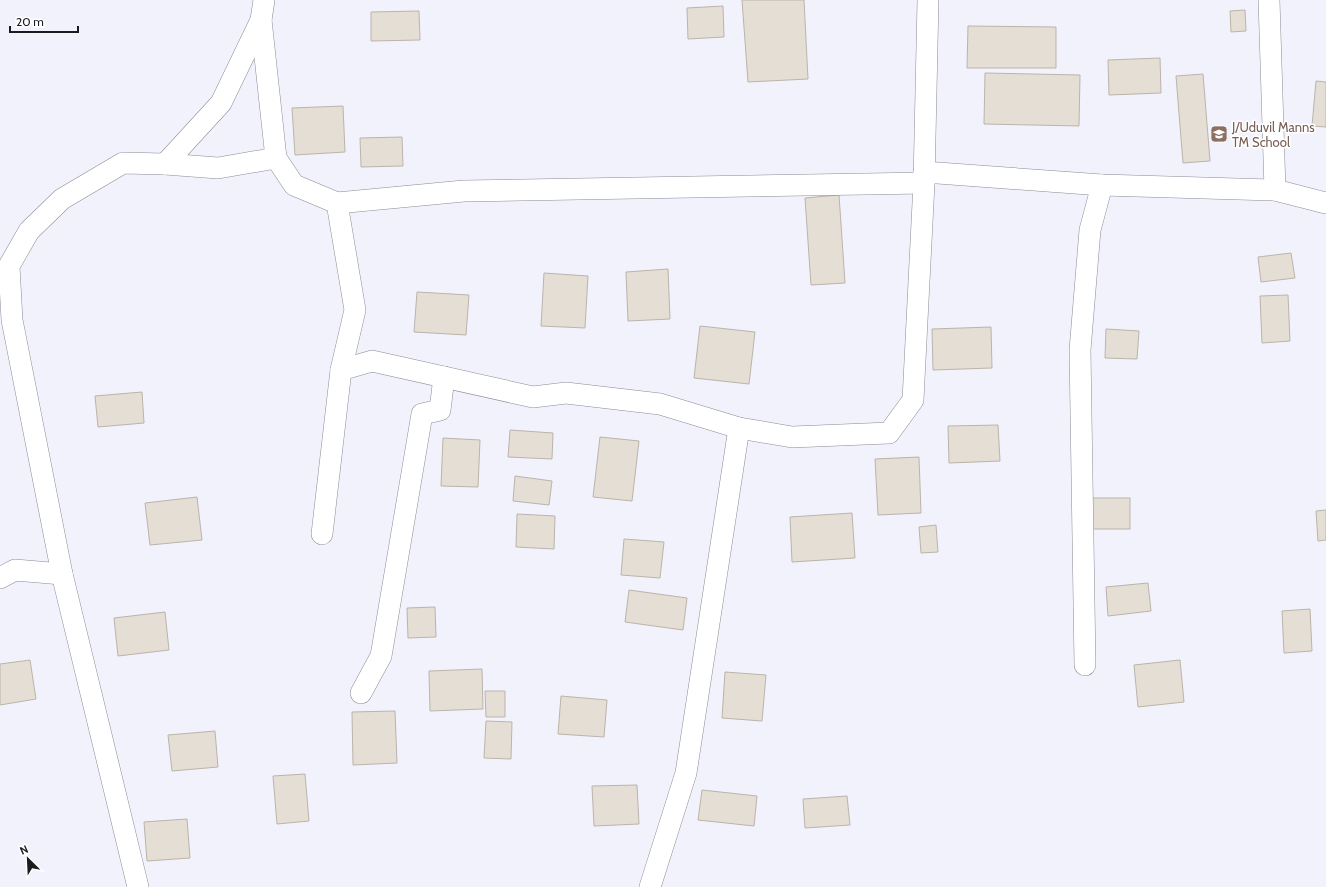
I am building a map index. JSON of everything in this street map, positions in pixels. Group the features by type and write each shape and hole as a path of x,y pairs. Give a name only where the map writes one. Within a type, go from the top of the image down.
{"street":[{"path":"264,0 261,20 276,158 294,185 337,203 464,191 924,178 1275,190 1326,203"},
{"path":"341,370 372,361 533,397 566,393 660,404 739,428 792,437 889,433 913,400 924,178 928,0"},
{"path":"1269,0 1275,190"},
{"path":"165,164 221,103 261,20"},
{"path":"138,887 62,574 12,320 9,266 29,231 62,199 123,163 165,164 218,168 276,158"},
{"path":"1085,665 1080,350 1090,230 1102,185"},
{"path":"322,534 341,370 355,310 337,203"},
{"path":"361,693 381,656 422,414 440,410 444,377"},
{"path":"650,887 686,773 739,428"},
{"path":"0,578 15,570 62,574"}],"building":[{"path":"742,0 804,0 808,79 748,82"},
{"path":"723,6 724,37 688,39 687,8"},
{"path":"1245,10 1246,31 1231,32 1230,11"},
{"path":"419,11 420,40 371,41 371,12"},
{"path":"968,26 1056,27 1056,68 967,68"},
{"path":"1160,58 1161,93 1109,95 1108,60"},
{"path":"985,73 1080,75 1079,126 984,124"},
{"path":"1203,74 1210,161 1183,163 1176,76"},
{"path":"1316,81 1326,82 1326,127 1312,126"},
{"path":"343,106 345,152 295,155 292,108"},
{"path":"402,137 403,166 361,167 360,138"},
{"path":"839,195 845,283 811,285 805,198"},
{"path":"1291,253 1295,278 1261,282 1258,257"},
{"path":"668,269 670,319 628,321 626,272"},
{"path":"544,273 588,276 585,328 541,326"},
{"path":"417,292 469,295 466,335 414,332"},
{"path":"1288,295 1290,341 1262,343 1260,296"},
{"path":"700,326 755,332 749,384 694,378"},
{"path":"991,327 992,368 933,370 932,329"},
{"path":"1106,329 1139,331 1137,359 1105,358"},
{"path":"142,392 144,423 98,427 95,396"},
{"path":"998,425 1000,461 949,463 948,426"},
{"path":"510,430 553,433 552,459 508,457"},
{"path":"600,437 639,441 632,501 593,497"},
{"path":"443,438 480,440 478,487 441,486"},
{"path":"919,457 921,513 878,515 875,459"},
{"path":"515,476 552,481 549,505 513,501"},
{"path":"197,497 202,540 150,545 145,503"},
{"path":"1089,498 1130,498 1130,529 1089,529"},
{"path":"1326,510 1326,540 1318,541 1316,511"},
{"path":"852,513 855,558 792,562 790,517"},
{"path":"517,514 555,516 554,549 516,547"},
{"path":"936,525 938,552 921,553 919,527"},
{"path":"624,539 664,542 660,578 621,575"},
{"path":"1148,583 1151,611 1108,616 1106,587"},
{"path":"629,590 687,598 683,630 625,622"},
{"path":"435,607 436,637 408,638 407,608"},
{"path":"1310,609 1312,651 1284,653 1282,611"},
{"path":"165,612 169,650 118,656 114,618"},
{"path":"30,660 36,699 0,705 0,664"},
{"path":"1180,660 1184,702 1138,707 1134,665"},
{"path":"482,669 483,709 430,711 429,671"},
{"path":"725,672 766,675 762,721 722,718"},
{"path":"485,691 505,691 505,717 486,717"},
{"path":"561,696 607,700 604,737 558,734"},
{"path":"395,711 397,763 353,765 352,712"},
{"path":"486,721 512,722 511,759 484,758"},
{"path":"215,731 218,767 172,771 168,735"},
{"path":"305,774 309,821 277,824 273,776"},
{"path":"637,785 639,824 594,826 592,786"},
{"path":"702,790 757,796 754,826 698,820"},
{"path":"847,796 850,825 805,828 803,799"},
{"path":"187,819 190,858 147,861 144,822"}],"place":[{"name":"J/Uduvil Manns TM School","path":"1219,134"}]}
